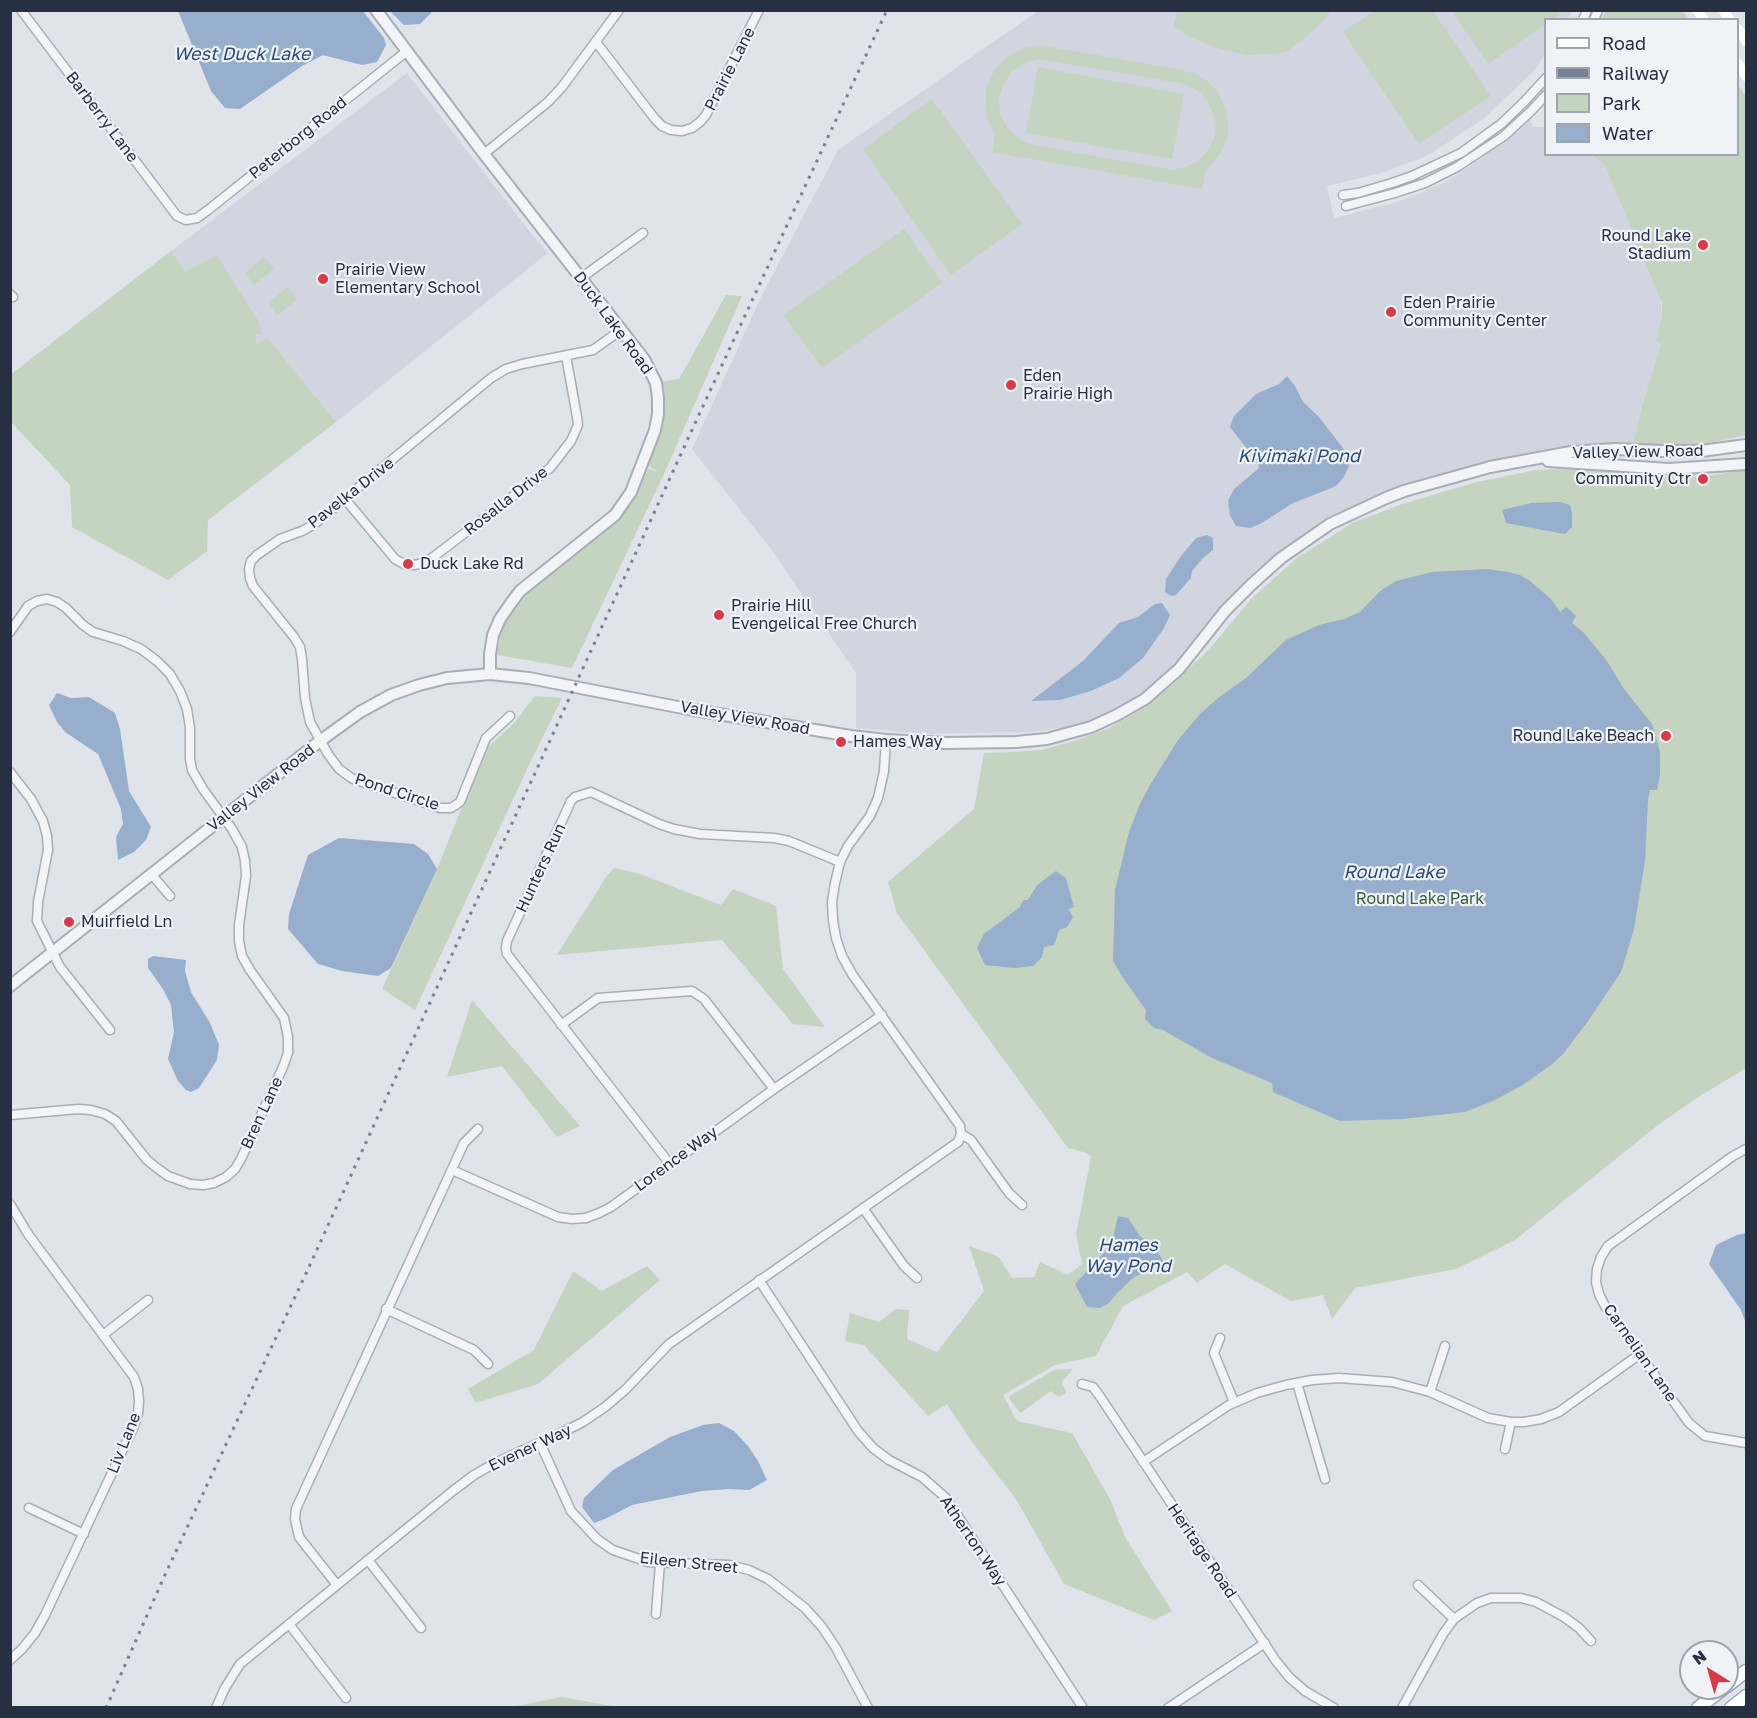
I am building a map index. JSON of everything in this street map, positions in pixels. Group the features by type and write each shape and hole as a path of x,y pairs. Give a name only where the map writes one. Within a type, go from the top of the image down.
{"main road":[{"path":"1731,1707 1746,1696"}],"street":[{"name":"Barberry Lane","path":"21,10 177,216 186,220"},
{"name":"Duck Lake Road","path":"375,10 644,359 656,383 658,414 655,430 631,492 615,516 520,591 500,619 493,635 490,674"},
{"path":"484,154 548,102 562,87 619,10"},
{"name":"Prairie Lane","path":"596,42 655,119 662,126 671,130 682,131 692,128 706,115 759,10"},
{"name":"Peterborg Road","path":"186,220 197,218 208,210 407,51"},
{"path":"1343,195 1392,183 1461,153 1501,124 1544,79"},
{"path":"1346,206 1425,183 1457,167 1504,136 1544,96"},
{"path":"581,278 642,233"},
{"name":"Pavelka Drive","path":"320,741 307,712 300,647 253,586 249,570 251,561 280,538 313,525 491,378 506,369 522,364 593,350 621,330"},
{"name":"Rosalla Drive","path":"345,499 395,560 408,569 432,558 555,463 571,441 578,425 566,356"},
{"name":"Valley View Road","path":"10,986 320,741 360,712 391,695 447,678 490,674 529,678 833,734 946,743 1032,741 1076,732 1104,722 1145,699 1168,680 1251,584 1289,552 1330,524 1404,491 1490,467 1571,452 1615,449 1701,451 1746,445"},
{"name":"Valley View Road","path":"1529,460 1669,469 1746,464"},
{"name":"Bren Lane","path":"10,632 28,606 47,599 66,608 93,632 141,649 170,674 187,709 192,770 242,847 246,876 239,926 242,956 284,1018 288,1037 288,1053 283,1067 241,1159 235,1169 214,1183 190,1184 168,1176 147,1160 116,1121 105,1114 78,1109 10,1115"},
{"name":"Pond Circle","path":"320,741 339,769 353,779 440,808 451,808 460,802 486,738 510,716"},
{"path":"886,740 884,771 878,798 870,816 848,846 840,862 832,902 836,938 842,956 852,974 960,1126 961,1134 971,1140 1009,1193 1022,1205"},
{"path":"10,772 31,799 43,821 47,836 48,850 36,911 40,930 60,966 110,1030"},
{"name":"Hunters Run","path":"669,1163 507,954 507,941 571,801 575,797 591,792 674,829 700,834 774,838 789,841 840,862"},
{"path":"152,874 170,896"},
{"path":"561,1025 598,998 692,991 704,999 774,1089"},
{"name":"Lorence Way","path":"452,1170 558,1217 572,1219 599,1214 774,1089 882,1016"},
{"path":"337,1585 299,1537 295,1519 296,1509 464,1143 478,1129"},
{"name":"Evener Way","path":"216,1707 240,1664 474,1475 583,1422 605,1407 625,1390 669,1344 958,1142 961,1134"},
{"name":"Carnelian Lane","path":"1746,1149 1608,1246 1601,1257 1596,1282 1605,1306 1689,1423 1705,1436 1746,1443"},
{"name":"Liv Lane","path":"10,1204 28,1234 134,1377 138,1389 138,1414 115,1469 35,1633 10,1660"},
{"path":"863,1208 904,1266 917,1278"},
{"name":"Atherton Way","path":"759,1280 858,1431 873,1448 922,1477 946,1498 1083,1707"},
{"path":"103,1335 148,1300"},
{"path":"387,1310 474,1350 488,1364"},
{"path":"1220,1338 1214,1353 1234,1402"},
{"path":"1430,1392 1445,1346"},
{"path":"1143,1462 1234,1402 1257,1393 1297,1383 1339,1378 1392,1382 1430,1392 1488,1418 1511,1422 1541,1419 1558,1412 1640,1354"},
{"path":"1297,1383 1325,1479"},
{"name":"Heritage Road","path":"1082,1384 1092,1387 1099,1395 1276,1661 1305,1691 1334,1707"},
{"path":"1505,1449 1511,1422"},
{"name":"Eileen Street","path":"540,1443 571,1511 583,1526 613,1550 648,1562 729,1565 749,1570 785,1590 805,1608 827,1634 868,1707"},
{"path":"29,1508 84,1534"},
{"path":"368,1560 422,1628"},
{"path":"656,1614 660,1563"},
{"path":"1418,1585 1454,1619"},
{"path":"1402,1707 1443,1634 1454,1619 1477,1603 1491,1598 1521,1598 1550,1608 1579,1628 1591,1641"},
{"path":"289,1624 346,1698"},
{"path":"1168,1707 1265,1643"}],"shaded area":[{"name":"Eden Prairie High","path":"1038,11 1573,11 1568,18 1544,18 1544,55 1535,70 1483,119 1432,153 1419,159 1381,173 1327,186 1334,218 1400,201 1448,181 1504,142 1530,119 1532,127 1544,127 1544,156 1594,156 1601,161 1660,296 1661,344 1633,445 1548,451 1493,460 1399,487 1349,508 1294,541 1256,570 1222,604 1168,671 1140,694 1114,710 1093,719 1067,727 1032,732 926,734 856,728 856,673 771,549 692,449 762,295 838,150"},
{"path":"407,73 548,253 336,422 267,337 256,345 185,271 171,251"}],"green space":[{"path":"1178,10 1332,11 1313,31 1286,52 1245,55 1217,48 1188,36 1173,26"},
{"path":"1556,10 1560,15 1556,18 1544,18 1544,26 1488,64 1452,11"},
{"path":"1606,10 1682,11 1688,18 1602,18"},
{"path":"1374,11 1433,11 1491,96 1419,144 1343,32"},
{"path":"1040,45 1182,70 1198,75 1208,82 1217,91 1225,107 1228,135 1222,151 1205,172 1202,189 992,152 995,134 987,117 986,89 993,73 1003,60 1020,49","holes":["1038,59 1185,84 1197,90 1207,100 1216,125 1214,138 1208,150 1199,160 1173,170 1034,145 1019,139 1008,129 1000,115 999,97 1012,71 1025,63"]},
{"path":"1038,67 1184,94 1172,159 1026,133"},
{"path":"1739,86 1746,97 1746,435 1706,444 1633,445 1661,344 1656,341 1662,317 1662,303 1606,168 1601,161 1594,156 1739,156"},
{"path":"932,99 1022,224 951,275 863,149"},
{"path":"904,229 942,283 822,368 783,315"},
{"path":"171,251 185,271 217,256 258,320 262,335 256,334 256,344 267,337 336,422 208,520 207,551 168,580 72,527 70,485 11,422 10,375"},
{"path":"264,257 274,269 254,285 245,273"},
{"path":"288,287 297,300 277,315 268,303"},
{"path":"726,295 742,296 664,474 572,668 497,655 503,623 533,588 616,522 648,469 659,472 648,466 665,414 662,382 679,379"},
{"name":"Round Lake Park","path":"1596,468 1661,476 1705,476 1746,470 1746,1068 1658,1125 1515,1240 1456,1269 1355,1288 1332,1319 1323,1295 1291,1301 1225,1264 1197,1283 1187,1272 1123,1306 1096,1356 1055,1365 1003,1395 1017,1421 1072,1433 1110,1499 1125,1537 1172,1611 1154,1620 1064,1584 1016,1499 975,1446 947,1404 928,1416 864,1345 845,1341 850,1313 879,1322 896,1309 909,1310 907,1339 937,1352 984,1291 969,1246 999,1257 1012,1278 1034,1277 1040,1262 1068,1275 1082,1264 1076,1234 1091,1157 1087,1153 1068,1148 897,913 888,882 974,809 984,753 1041,750 1075,741 1109,728 1144,708 1173,684 1212,646 1252,598 1297,558 1352,523 1405,503 1477,482 1536,470"},
{"path":"535,696 562,698 415,1010 382,989 437,869 485,750 513,724"},
{"path":"614,868 640,874 721,905 733,889 776,906 783,969 825,1027 793,1024 722,940 557,955"},
{"path":"472,1000 580,1126 557,1137 502,1066 447,1077"},
{"path":"647,1266 660,1280 538,1384 475,1403 468,1389 534,1350 573,1271 602,1291"},
{"path":"1073,1369 1062,1382 1066,1393 1059,1397 1051,1391 1020,1413 1008,1397 1054,1370"},
{"path":"562,1697 618,1707 511,1707"}],"water":[{"name":"West Duck Lake","path":"178,11 363,11 384,38 386,45 377,62 362,65 323,55 302,66 240,109 225,108 211,91"},
{"path":"390,11 433,11 420,24 404,25"},
{"name":"Kivimaki Pond","path":"1287,376 1303,402 1319,417 1346,452 1349,466 1344,477 1336,486 1291,504 1250,528 1236,526 1230,515 1228,501 1234,489 1259,468 1258,463 1230,427 1234,416 1256,394 1279,384"},
{"path":"1561,502 1570,505 1572,513 1572,527 1565,534 1506,523 1502,510 1531,503"},
{"path":"1207,535 1213,538 1213,550 1192,571 1191,578 1176,595 1171,596 1165,592 1166,579 1196,538"},
{"name":"Round Lake","path":"1487,569 1520,575 1551,599 1560,612 1566,607 1571,611 1576,616 1572,623 1584,633 1607,661 1624,689 1652,724 1660,752 1660,774 1657,790 1650,790 1648,800 1645,861 1634,929 1621,972 1588,1021 1563,1054 1521,1086 1493,1101 1465,1112 1402,1119 1340,1121 1273,1092 1272,1083 1212,1058 1163,1030 1154,1028 1145,1019 1146,1010 1113,961 1115,890 1129,832 1150,785 1178,740 1200,714 1246,678 1286,640 1319,625 1344,619 1360,612 1380,591 1396,581 1432,572"},
{"path":"1162,603 1170,615 1164,628 1143,658 1119,678 1091,691 1060,700 1031,701 1083,661 1119,623 1138,617 1155,604"},
{"path":"57,693 71,698 89,697 115,713 120,729 129,791 151,827 146,840 134,852 118,860 116,837 123,824 121,809 98,754 65,732 57,722 49,705"},
{"path":"339,838 414,844 428,854 437,869 391,968 378,976 342,971 318,964 288,929 289,914 308,855"},
{"path":"1056,871 1066,878 1074,907 1068,909 1073,917 1067,927 1059,930 1054,945 1044,947 1042,957 1033,966 1014,968 985,965 977,948 984,934 1020,907 1023,900 1028,900 1037,885"},
{"path":"153,956 186,960 185,971 191,992 210,1023 219,1045 217,1060 199,1088 191,1092 178,1081 168,1059 174,1032 171,1005 148,968 148,959"},
{"name":"Hames Way Pond","path":"1118,1216 1128,1218 1139,1235 1156,1249 1163,1261 1160,1267 1134,1277 1109,1303 1100,1308 1087,1307 1075,1284 1112,1242"},
{"path":"1746,1233 1746,1324 1741,1310 1709,1264 1716,1245"},
{"path":"719,1423 734,1431 748,1446 767,1480 749,1490 702,1491 632,1505 594,1523 582,1507 584,1498 613,1470 670,1437 703,1425"}],"railway":[{"path":"106,1708 164,1577 887,10"}],"place":[{"name":"Round Lake Stadium","path":"1703,245"},
{"name":"Prairie View Elementary School","path":"323,279"},
{"name":"Eden Prairie Community Center","path":"1391,312"},
{"name":"Eden Prairie High","path":"1011,385"},
{"name":"Community Ctr","path":"1703,479"},
{"name":"Duck Lake Rd","path":"408,564"},
{"name":"Prairie Hill Evengelical Free Church","path":"719,615"},
{"name":"Round Lake Beach","path":"1666,736"},
{"name":"Hames Way","path":"841,742"},
{"name":"Muirfield Ln","path":"69,922"}]}
